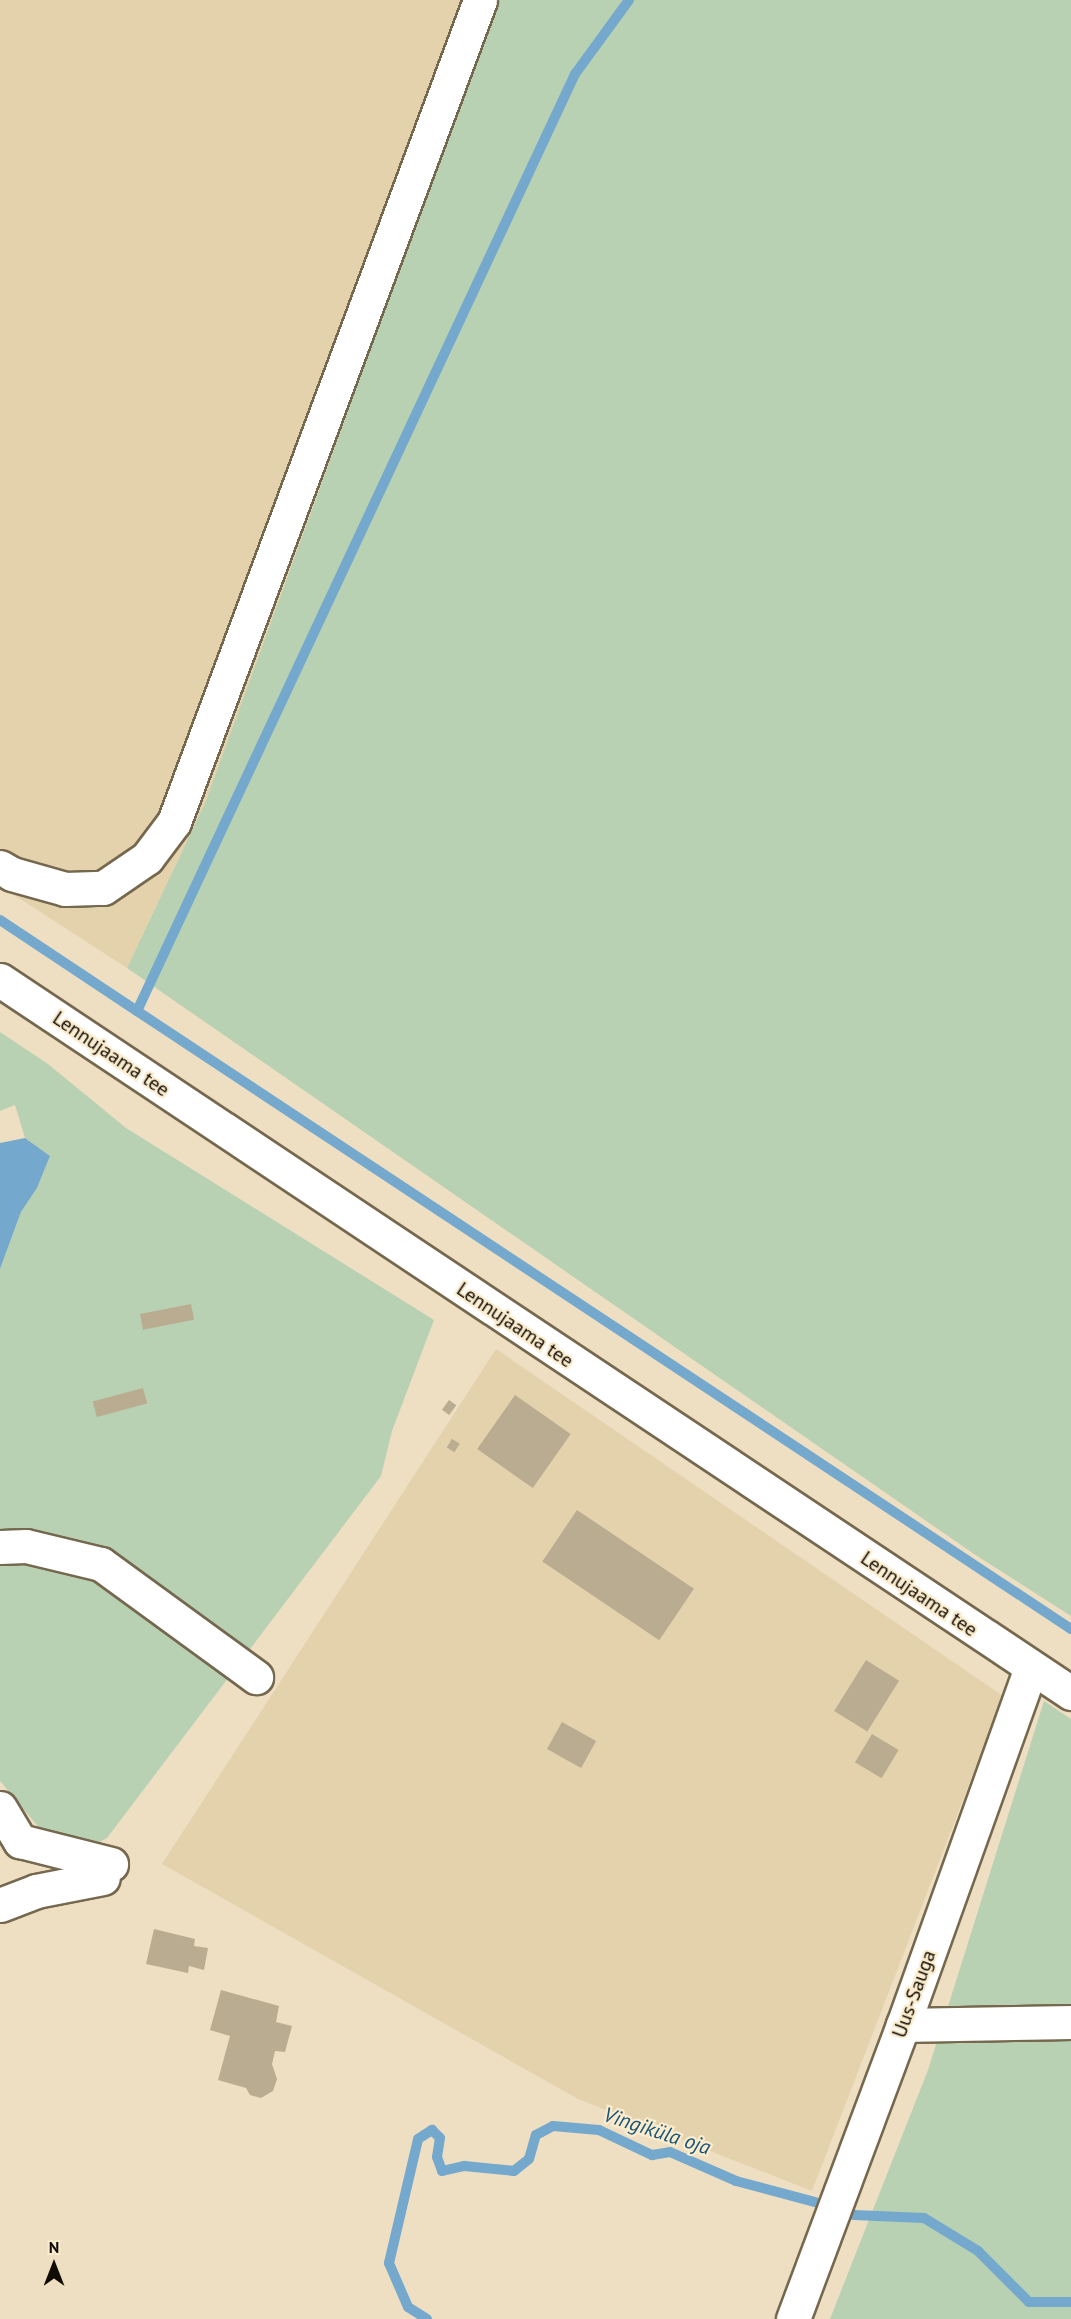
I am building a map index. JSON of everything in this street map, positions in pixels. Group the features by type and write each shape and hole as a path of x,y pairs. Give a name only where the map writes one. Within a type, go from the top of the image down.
{"street":[{"path":"0,867 12,874 65,889 103,888 147,858 174,822 480,0"},
{"name":"Lennujaama tee","path":"0,980 1071,1693"},
{"path":"0,1547 26,1546 101,1564 256,1677"},
{"name":"Uus-Sauga","path":"793,2319 903,2025 1031,1668"},
{"path":"0,1808 20,1841 107,1871 36,1891 0,1905"},
{"path":"903,2025 1071,2022"}],"shaded area":[{"path":"0,0 498,0 205,803 127,968 0,886"},
{"path":"496,1349 1003,1696 812,2191 578,2099 162,1864"}],"green space":[{"path":"498,0 1071,0 1071,1616 974,1554 127,968 205,803"},
{"path":"0,1032 48,1064 126,1128 434,1320 392,1431 381,1476 107,1838 66,1860 0,1781 0,1269 21,1212 37,1188 50,1156 25,1138 15,1105 0,1111"},
{"path":"1044,1701 1071,1719 1071,2319 830,2319 928,2070"}],"water":[{"path":"25,1138 50,1156 37,1188 21,1212 0,1269 0,1143"}],"building":[{"path":"191,1304 194,1320 143,1330 140,1314"},
{"path":"143,1388 147,1403 97,1417 93,1401"},
{"path":"515,1395 571,1434 533,1488 477,1449"},
{"path":"449,1400 456,1405 449,1415 442,1410"},
{"path":"452,1439 460,1444 454,1452 447,1447"},
{"path":"577,1510 694,1589 659,1640 542,1561"},
{"path":"866,1660 899,1681 867,1732 834,1711"},
{"path":"562,1722 596,1741 581,1768 547,1749"},
{"path":"872,1734 899,1750 882,1778 855,1762"},
{"path":"154,1929 195,1939 194,1946 208,1948 204,1970 189,1966 188,1973 146,1964"},
{"path":"221,1990 279,2006 276,2022 292,2026 285,2052 275,2051 272,2064 277,2079 273,2091 261,2098 250,2095 246,2088 218,2080 230,2036 210,2030"}],"waterway":[{"path":"629,0 575,74 137,1011 1071,1629"},
{"path":"0,920 137,1011"},
{"name":"Vingiküla oja","path":"427,2319 408,2307 389,2263 418,2139 432,2130 440,2138 437,2157 442,2171 464,2166 514,2171 529,2159 536,2135 553,2126 599,2130 652,2155 670,2152 736,2181 815,2202"},
{"path":"854,2215 924,2218 978,2251 1029,2302 1071,2302"}]}
